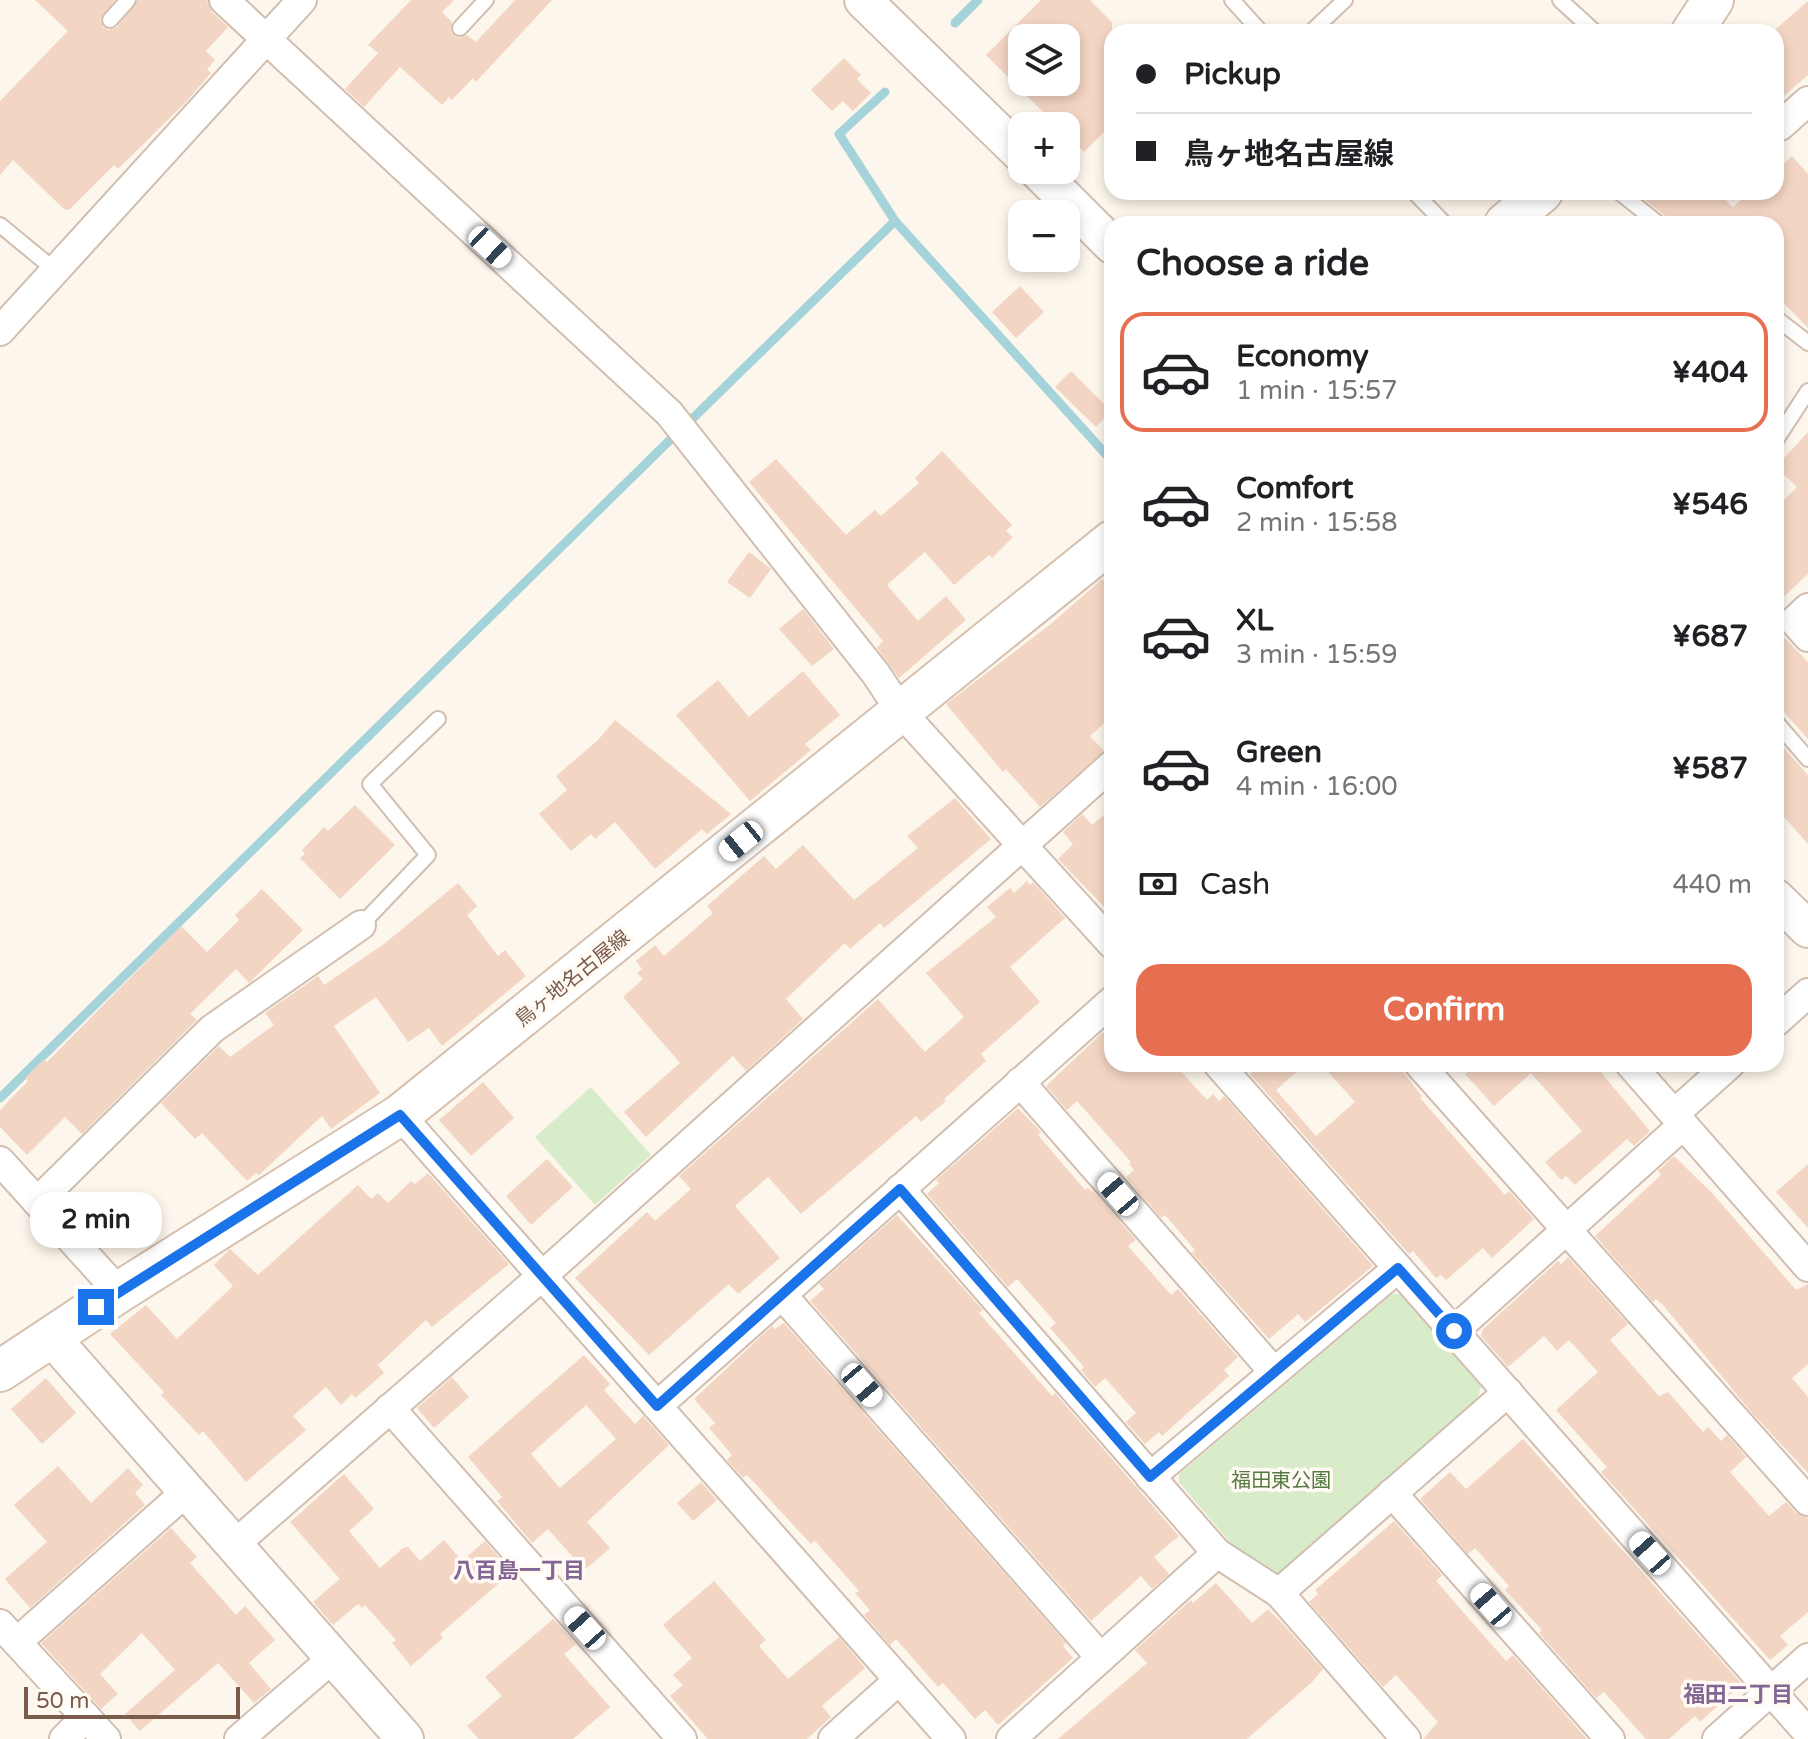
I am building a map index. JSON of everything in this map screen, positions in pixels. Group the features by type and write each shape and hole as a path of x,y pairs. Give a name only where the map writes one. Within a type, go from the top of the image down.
{"main road":[{"path":"1697,24 1713,0"},
{"path":"1514,216 1533,200"},
{"name":"鳥ヶ地名古屋線","path":"0,1371 400,1115 1104,547"}],"street":[{"path":"224,0 669,413 876,674 901,712 1104,935"},
{"path":"0,331 302,0"},
{"path":"863,0 1008,141"},
{"path":"1784,122 1808,101"},
{"path":"1051,184 1104,237"},
{"path":"1808,608 1794,621 1808,637"},
{"path":"234,1545 542,1276 1104,772"},
{"path":"1784,906 1808,929"},
{"path":"37,1202 212,1029 361,925"},
{"path":"1784,1015 1808,993"},
{"path":"657,1406 1104,1008"},
{"path":"1225,1072 1808,1733"},
{"path":"1426,1072 1808,1501"},
{"path":"1637,1072 1808,1267"},
{"path":"1454,1331 1566,1230 1679,1120 1723,1072"},
{"path":"1020,1082 1274,1372"},
{"path":"400,1115 951,1739"},
{"path":"0,1161 119,1292"},
{"path":"900,1189 1217,1553 1279,1593 1406,1739"},
{"path":"1150,1477 1398,1268"},
{"path":"782,1295 1101,1658"},
{"path":"52,1338 405,1739"},
{"path":"1279,1593 1508,1392"},
{"path":"390,1408 682,1739"},
{"path":"106,1739 8,1633 187,1491"},
{"path":"1392,1493 1610,1739"},
{"path":"1011,1739 1217,1553"},
{"path":"239,1739 333,1658"},
{"path":"1717,1739 1808,1658"},
{"path":"833,1739 899,1680"},
{"path":"64,1739 86,1717"}],"lane":[{"path":"110,20 128,0"},
{"path":"460,28 486,0"},
{"path":"1232,0 1254,24"},
{"path":"1320,24 1345,0"},
{"path":"1560,0 1586,24"},
{"path":"1422,200 1437,216"},
{"path":"1629,200 1649,216"},
{"path":"0,225 56,271"},
{"path":"1784,324 1808,343"},
{"path":"1784,428 1808,391"},
{"path":"361,925 428,855 370,784 438,719"},
{"path":"1784,731 1808,759"}],"green space":[{"path":"591,1087 651,1155 595,1205 535,1137"},
{"name":"福田東公園","path":"1392,1294 1401,1294 1481,1386 1477,1402 1282,1574 1268,1575 1233,1546 1179,1482 1179,1474"}],"building":[{"path":"35,0 115,0 100,19 103,27 109,30 117,27 138,0 207,0 212,12 228,27 206,51 215,60 207,69 211,73 185,103 118,169 114,165 69,210 64,209 13,160 0,175 0,101 68,31"},
{"path":"411,0 454,0 442,12 452,22 451,32 459,38 467,35 476,42 515,0 552,0 476,82 473,78 452,100 449,97 442,105 400,67 364,107 345,89 378,53 368,45"},
{"path":"1041,0 1090,0 1112,22 1104,24 1104,132 1084,152 1080,148 1080,112 1043,112 1027,96 1080,96 1080,24 1017,24"},
{"path":"1808,1 1808,75 1784,96 1784,24"},
{"path":"1008,33 1008,77 986,55"},
{"path":"844,58 861,75 857,79 871,93 853,111 843,101 832,111 811,90"},
{"path":"1792,156 1808,174 1808,328 1784,303 1784,216 1665,216 1645,200 1726,200 1733,207 1741,200 1784,200 1784,163"},
{"path":"1020,286 1044,312 1016,338 992,312"},
{"path":"1071,371 1104,404 1104,418 1096,427 1055,387"},
{"path":"1808,432 1808,574 1784,596 1784,500 1797,487 1784,475 1784,458"},
{"path":"942,451 1012,525 1006,531 1013,537 992,558 989,555 954,585 925,552 887,585 918,621 946,596 966,620 899,678 877,648 883,641 749,482 776,459 846,535 875,510 881,516 919,483 915,478"},
{"path":"749,552 771,569 750,598 727,582"},
{"path":"1102,579 1104,581 1104,723 1090,736 1104,751 1040,807 1006,769 1003,772 946,704 1052,623"},
{"path":"803,609 834,649 812,666 779,629"},
{"path":"1784,637 1808,662 1808,739 1784,712"},
{"path":"803,671 840,715 805,744 811,750 750,801 676,715 718,680 749,717"},
{"path":"615,720 731,814 707,834 702,829 655,869 615,822 595,839 591,834 571,851 539,814 567,790 556,776 598,740"},
{"path":"1784,748 1808,775 1808,844 1784,817"},
{"path":"955,798 991,839 884,928 880,923 850,949 845,943 786,999 803,1019 746,1071 733,1056 646,1137 624,1112 680,1063 623,997 643,979 637,973 642,969 636,961 655,945 664,956 713,913 707,906 764,856 776,869 803,845 854,900 918,848 907,836"},
{"path":"355,805 395,845 340,899 300,858 305,854 302,850 324,827 328,831"},
{"path":"1082,814 1092,825 1104,815 1104,907 1058,859 1073,844 1063,832"},
{"path":"1027,881 1030,885 1033,882 1065,918 1010,967 1040,1002 981,1054 986,1061 944,1099 946,1101 921,1122 916,1116 801,1214 768,1177 735,1206 780,1258 738,1294 729,1284 649,1355 575,1278 647,1212 655,1221 691,1189 679,1176 878,999 925,1052 964,1017 926,973 996,917 987,907 1010,888 1014,893"},
{"path":"458,883 477,906 467,915 498,956 505,950 526,976 442,1046 429,1028 408,1042 376,997 334,1026 380,1093 331,1129 322,1116 259,1175 256,1173 247,1181 202,1133 195,1139 161,1103 219,1046 230,1057 274,1025 265,1013 318,976 324,985 384,944"},
{"path":"262,889 303,930 249,983 236,969 190,1014 197,1020 82,1134 65,1117 27,1155 0,1127 0,1110 28,1081 25,1078 44,1059 47,1062 181,926 207,952 239,920 235,915"},
{"path":"1103,1032 1104,1072 1181,1072 1207,1100 1213,1094 1219,1101 1224,1096 1373,1266 1305,1322 1298,1314 1269,1339 1192,1253 1195,1250 1165,1215 1161,1218 1126,1177 1134,1170 1129,1164 1131,1162 1077,1101 1067,1110 1046,1086"},
{"path":"1297,1072 1276,1090 1316,1136 1355,1102 1328,1072 1403,1072 1422,1096 1420,1098 1505,1195 1509,1191 1534,1219 1492,1258 1483,1248 1446,1280 1441,1275 1436,1278 1413,1251 1409,1254 1250,1074"},
{"path":"1467,1072 1601,1072 1650,1131 1634,1146 1627,1139 1575,1185 1566,1176 1561,1180 1545,1162 1582,1131 1531,1073 1494,1106 1465,1074"},
{"path":"483,1082 514,1118 471,1156 439,1120"},
{"path":"1018,1108 1041,1132 1038,1135 1085,1190 1088,1188 1099,1198 1136,1240 1128,1246 1171,1295 1178,1289 1238,1357 1224,1370 1229,1376 1162,1436 1159,1432 1145,1444 1126,1422 1136,1413 1105,1378 1095,1387 1081,1370 1084,1367 1050,1328 1056,1323 1017,1279 1008,1287 927,1194 939,1183 936,1180"},
{"path":"1674,1156 1713,1194 1796,1290 1808,1284 1808,1364 1792,1378 1808,1397 1808,1473 1752,1413 1663,1305 1656,1299 1653,1302 1595,1236 1661,1175 1658,1171"},
{"path":"547,1159 573,1187 531,1225 506,1196"},
{"path":"1808,1164 1808,1228 1776,1192"},
{"path":"428,1173 509,1264 432,1327 426,1320 378,1365 384,1373 355,1398 352,1394 341,1405 326,1387 293,1416 306,1430 246,1482 203,1431 199,1435 161,1395 164,1392 110,1334 146,1305 177,1339 233,1286 214,1265 230,1249 258,1275 358,1185 371,1199 378,1193 388,1203 411,1181 415,1184"},
{"path":"897,1215 983,1310 979,1313 1052,1396 1055,1393 1179,1536 1154,1557 1169,1574 1152,1589 1141,1576 1091,1621 810,1301 824,1289 819,1284"},
{"path":"1568,1257 1628,1324 1610,1340 1659,1396 1668,1392 1703,1432 1708,1427 1721,1441 1727,1435 1746,1457 1730,1472 1769,1516 1786,1502 1796,1513 1808,1518 1808,1612 1780,1636 1788,1645 1770,1660 1601,1472 1607,1467 1556,1410 1598,1372 1569,1340 1557,1351 1544,1336 1508,1367 1481,1336 1483,1329 1558,1261 1561,1264"},
{"path":"784,1323 1066,1643 1063,1646 1073,1658 998,1725 985,1710 975,1719 943,1683 938,1687 896,1639 890,1645 864,1615 870,1610 855,1593 859,1591 815,1541 811,1544 747,1475 743,1478 727,1460 732,1455 709,1428 715,1423 694,1399 772,1326 775,1329"},
{"path":"584,1355 610,1384 604,1390 635,1424 643,1416 669,1445 587,1522 610,1548 587,1568 581,1566 548,1529 532,1543 497,1501 502,1497 468,1457","holes":["586,1405 616,1439 560,1488 531,1454"]},
{"path":"452,1377 469,1397 434,1428 417,1408"},
{"path":"46,1378 76,1413 42,1444 11,1409"},
{"path":"1523,1439 1742,1684 1700,1722 1695,1716 1669,1739 1646,1739 1604,1692 1596,1698 1539,1633 1542,1630 1505,1590 1509,1586 1475,1548 1468,1554 1420,1499 1450,1472 1466,1489"},
{"path":"58,1466 91,1503 128,1468 143,1485 135,1493 145,1505 30,1608 5,1579 47,1542 14,1505"},
{"path":"344,1474 374,1509 349,1531 380,1568 408,1547 420,1561 444,1540 462,1561 485,1541 512,1572 440,1634 443,1638 411,1666 392,1643 396,1640 365,1605 362,1608 358,1604 333,1625 313,1602 340,1579 290,1522"},
{"path":"701,1482 717,1500 693,1521 677,1503"},
{"path":"1394,1521 1442,1575 1436,1581 1506,1661 1513,1655 1587,1739 1423,1739 1438,1722 1396,1675 1383,1687 1309,1602 1318,1594 1315,1590"},
{"path":"171,1528 197,1557 190,1563 236,1615 245,1606 275,1640 249,1663 271,1689 254,1703 218,1663 140,1731 125,1714 175,1670 142,1633 100,1674 118,1694 101,1709 41,1643"},
{"path":"714,1581 766,1640 759,1646 788,1679 839,1637 865,1668 822,1706 831,1717 807,1739 708,1739 670,1696 683,1685 673,1675 692,1658 663,1625"},
{"path":"1216,1583 1252,1623 1268,1609 1284,1625 1323,1669 1312,1682 1247,1739 1058,1739 1147,1663 1135,1650 1191,1600 1193,1603"},
{"path":"553,1619 576,1644 564,1654 610,1707 573,1739 479,1739 467,1726 502,1696 485,1677"}],"waterway":[{"path":"955,23 978,0"},
{"path":"885,92 839,134 895,221 1104,452"},
{"path":"689,422 895,221"},
{"path":"0,1098 674,436"}],"district":[{"name":"八百島一丁目","path":"519,1570"},
{"name":"福田二丁目","path":"1738,1694"}],"route":[{"path":"96,1307 400,1115 657,1406 900,1189 1150,1477 1398,1268 1454,1331"}]}
